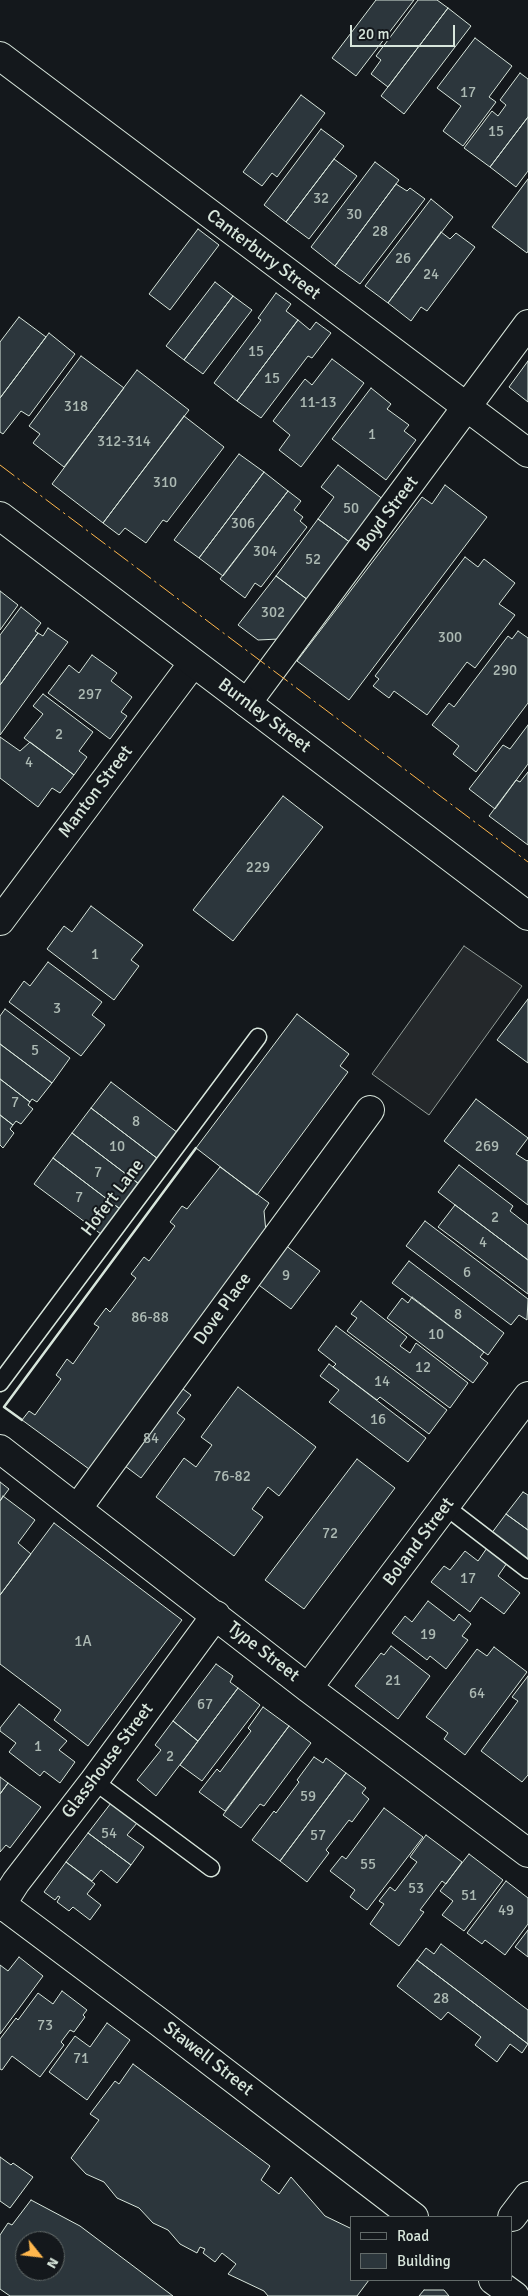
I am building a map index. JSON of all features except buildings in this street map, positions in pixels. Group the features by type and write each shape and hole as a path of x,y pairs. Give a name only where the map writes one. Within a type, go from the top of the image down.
{"street":[{"name":"Canterbury Street","path":"0,56 528,453"},
{"name":"Boyd Street","path":"247,703 528,324"},
{"name":"Burnley Street","path":"0,516 528,916"},
{"name":"Manton Street","path":"0,921 193,662"},
{"name":"Dove Place","path":"77,1509 370,1110"},
{"name":"Boland Street","path":"308,1688 528,1396"},
{"name":"Type Street","path":"0,1449 308,1688 528,1853"},
{"name":"Glasshouse Street","path":"1,1905 16,1882 94,1781 216,1615"},
{"name":"Stawell Street","path":"1,1905 160,2022 413,2216"},
{"path":"513,2216 528,2196"},
{"path":"494,2281 515,2296"}],"lane":[{"name":"Hofert Lane","path":"0,1383 258,1037"},
{"path":"446,1507 528,1570"},
{"path":"94,1781 211,1868"}],"shaded area":[{"path":"464,946 522,986 429,1115 372,1074"}],"wall":[{"path":"22,1420 4,1407 196,1148"}],"power":[{"path":"0,465 528,862"}]}
